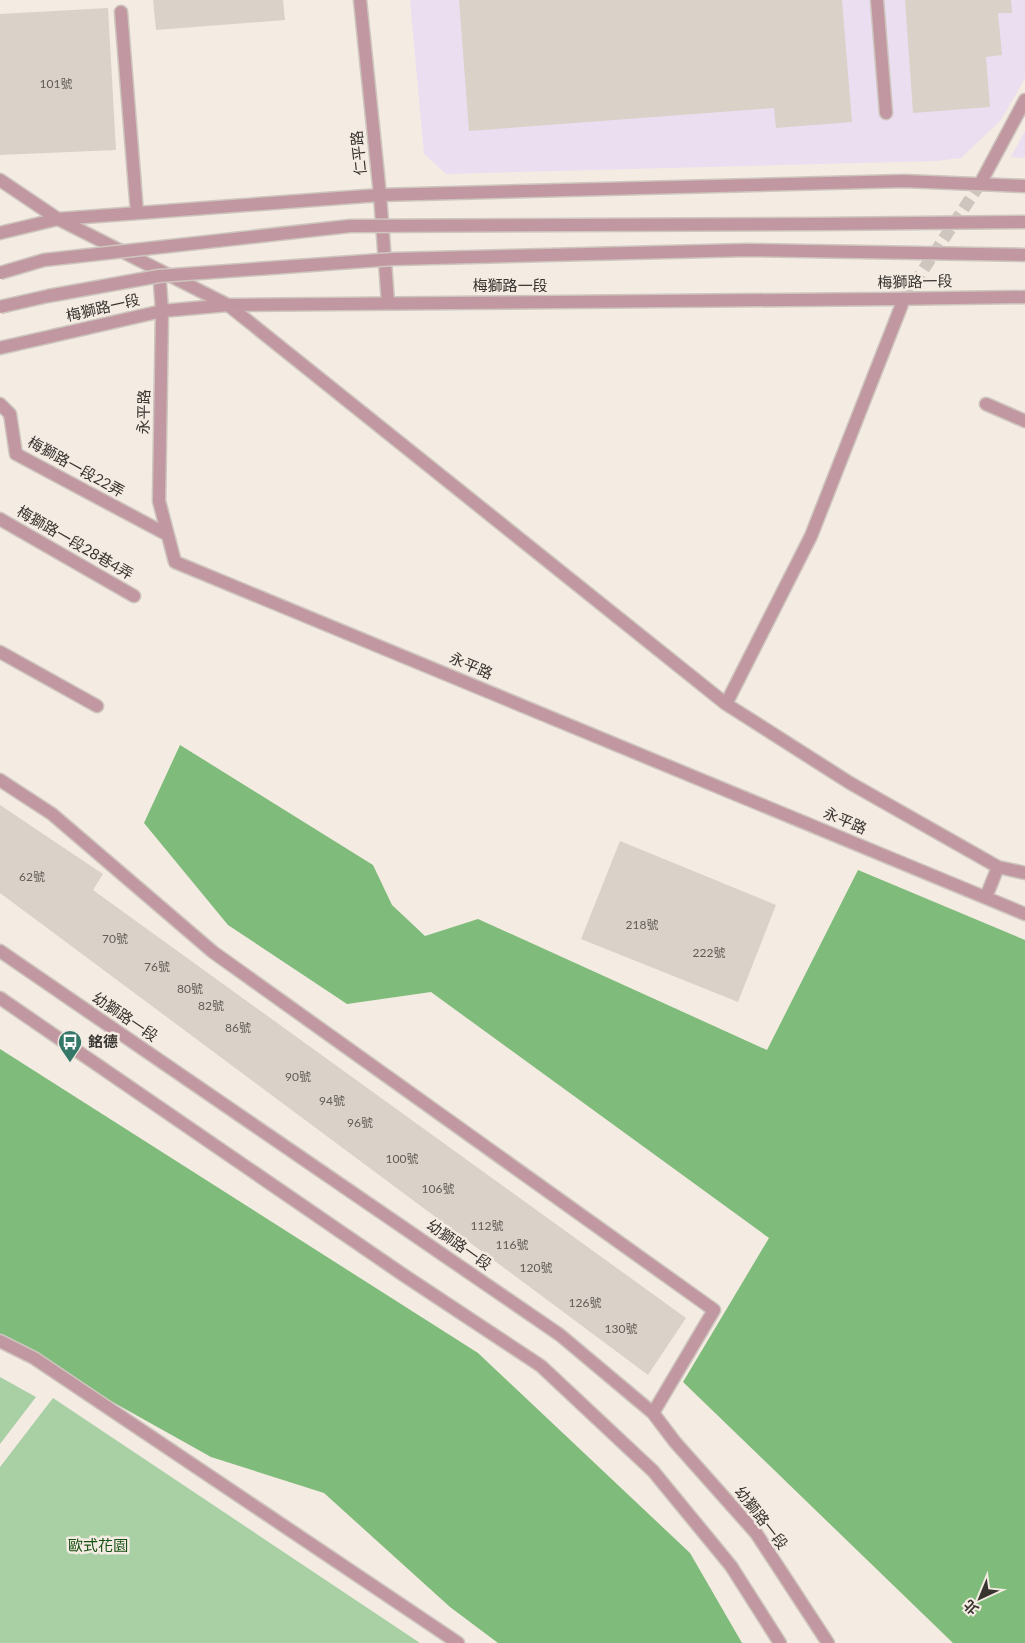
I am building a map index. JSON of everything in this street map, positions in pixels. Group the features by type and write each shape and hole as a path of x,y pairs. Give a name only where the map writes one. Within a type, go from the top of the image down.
{"street":[{"name":"仁平路","path":"360,0 380,195 388,303"},
{"path":"878,0 886,113"},
{"path":"121,12 136,213"},
{"path":"980,184 1025,100"},
{"path":"0,180 58,219 228,305 726,704 850,783 998,867 1025,873"},
{"path":"0,233 58,219 380,195 904,181 1025,186"},
{"path":"0,273 44,260 350,226 1025,222"},
{"name":"梅獅路一段","path":"0,307 48,296 159,276 394,258 748,250 1025,255"},
{"name":"永平路","path":"159,270 162,311 159,501 175,562 1025,914"},
{"name":"梅獅路一段","path":"0,348 162,311 228,305 1025,297"},
{"path":"726,704 811,536 904,299"},
{"name":"梅獅路一段22弄","path":"0,404 10,414 16,454 168,535"},
{"path":"986,404 1025,421"},
{"name":"梅獅路一段28巷4弄","path":"0,519 134,596"},
{"path":"0,652 98,706"},
{"path":"0,780 52,814 213,952 714,1310 652,1413"},
{"path":"986,898 998,867"},
{"name":"幼獅路一段","path":"0,951 560,1335 652,1413 675,1442 756,1533 828,1643"},
{"path":"0,998 402,1274 541,1366 653,1471 731,1566 780,1643"},
{"path":"0,1341 34,1358 458,1643"}],"shaded area":[{"path":"410,0 1025,0 1025,78 1001,120 961,158 936,161 446,174 424,154"},
{"path":"1025,131 1025,158 1011,157"}],"green space":[{"path":"180,745 373,865 392,905 425,936 478,919 767,1050 858,870 1025,940 1025,1643 953,1643 683,1382 769,1238 431,992 347,1004 228,925 144,823"},
{"path":"0,1049 478,1353 690,1553 742,1643 498,1643 450,1607 324,1493 211,1457 0,1339"},
{"path":"0,1377 36,1397 0,1444"},
{"name":"歐式花園","path":"53,1398 420,1643 0,1643 0,1467"}],"building":[{"path":"153,0 283,0 285,20 156,30"},
{"path":"459,0 842,0 852,122 776,128 774,108 469,131"},
{"path":"905,0 1011,0 1012,13 998,13 1002,55 986,57 990,107 913,113"},
{"path":"108,8 116,150 0,155 0,14"},
{"path":"0,805 103,874 93,890 686,1318 648,1375 0,893"},
{"path":"620,841 776,905 738,1002 581,939"}],"tunnel":[{"path":"904,299 980,184"}],"place":[{"name":"銘德","path":"70,1063"}]}
